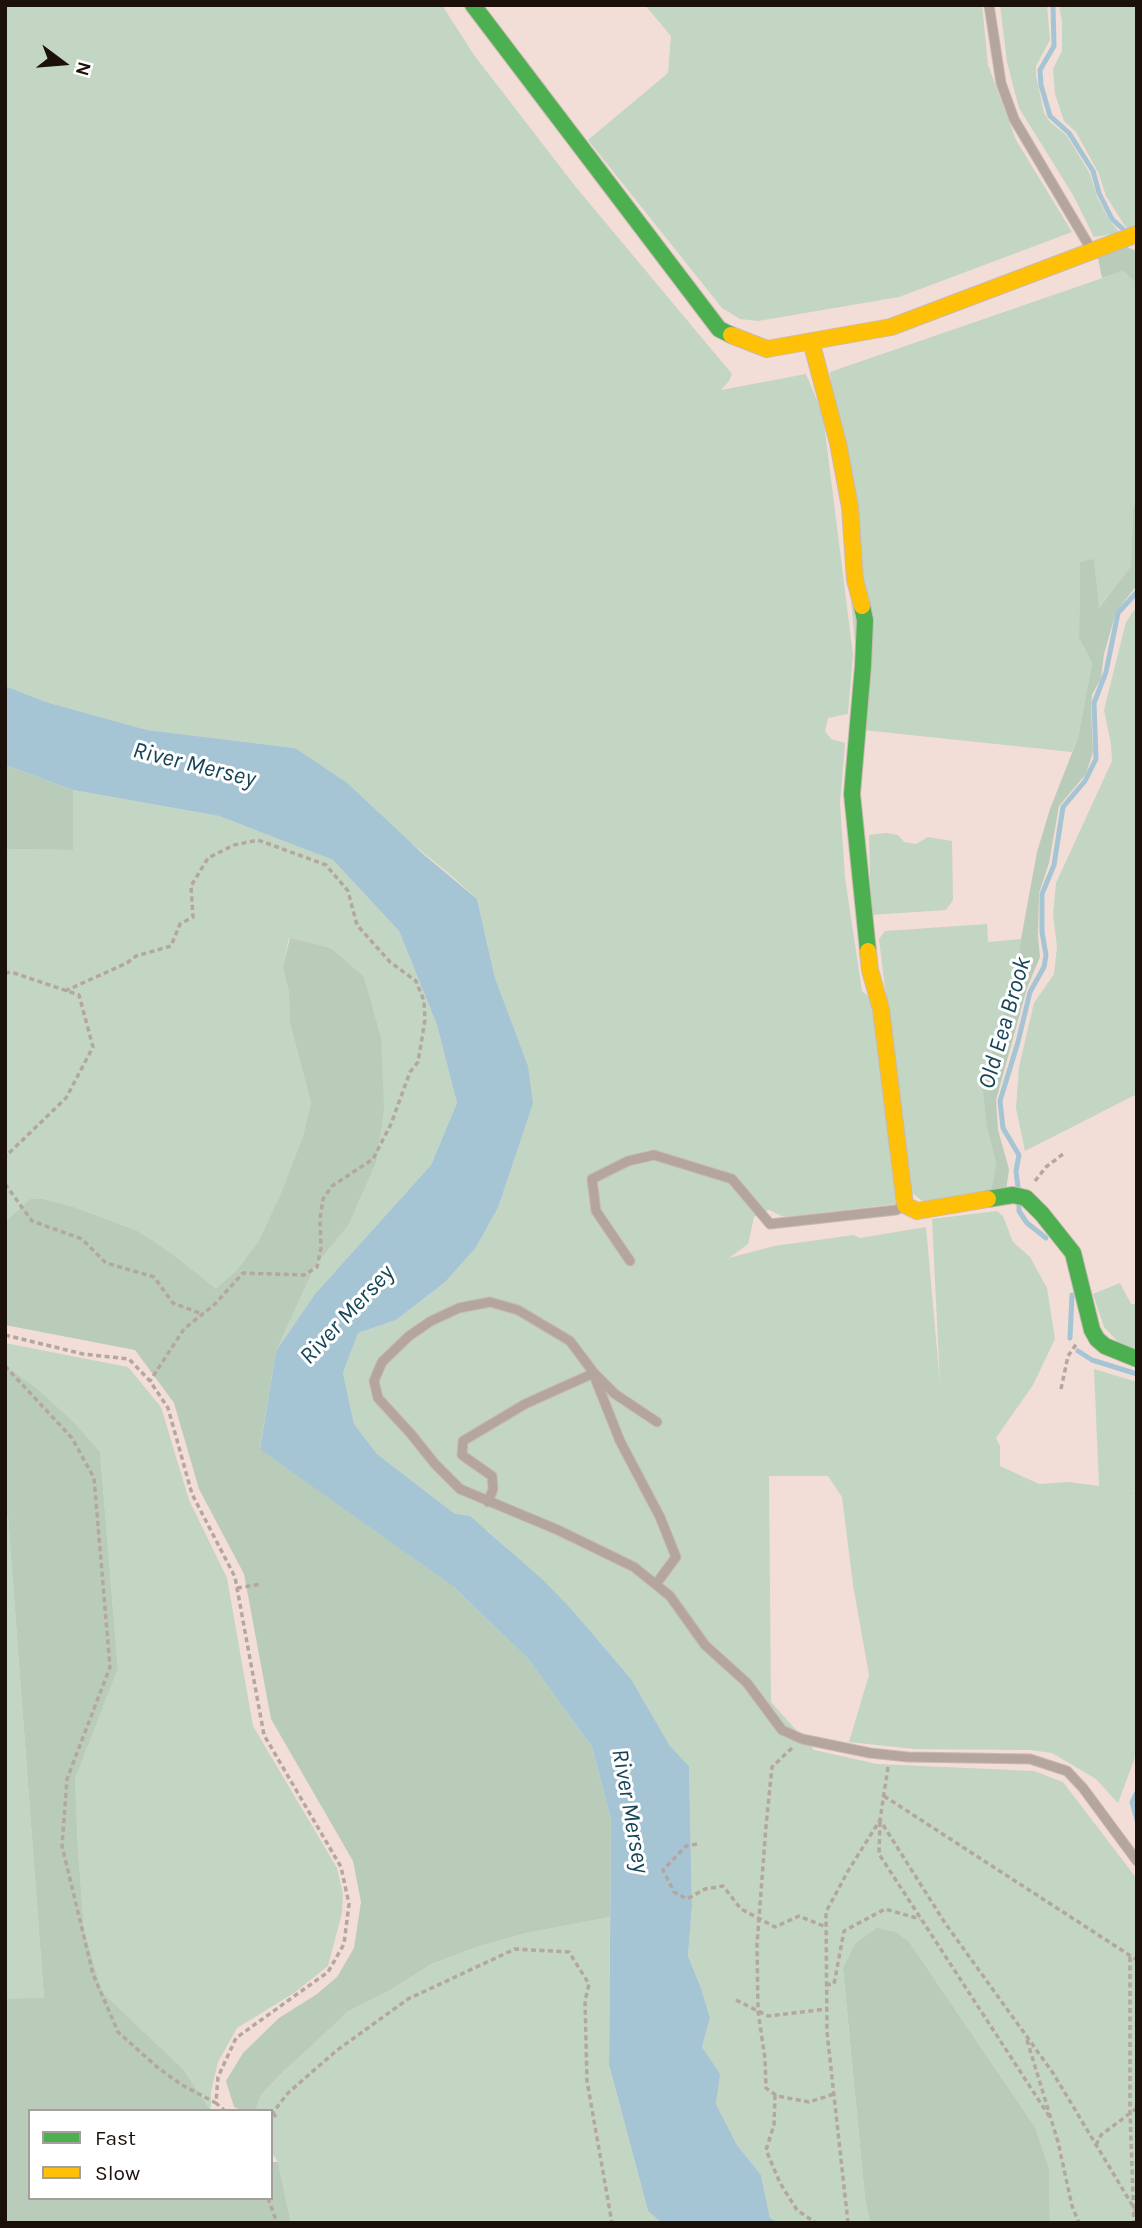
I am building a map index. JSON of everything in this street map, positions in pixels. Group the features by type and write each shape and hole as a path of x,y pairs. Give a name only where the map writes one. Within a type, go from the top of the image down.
{"street":[{"path":"473,5 719,329 740,340 767,349 891,327 1137,234"},
{"path":"811,341 838,443 850,507 855,580 864,620 863,666 852,794 870,970 881,1009 905,1205 917,1211 1013,1195 1026,1198 1042,1213 1073,1253 1094,1334 1105,1346 1137,1359"}],"lane":[{"path":"989,5 1001,83 1014,119 1092,251"},
{"path":"629,1261 596,1211 592,1179 628,1161 654,1155 732,1179 770,1224 896,1210 905,1205"},
{"path":"657,1422 615,1394 594,1373 570,1342 518,1310 490,1302 458,1308 431,1321 382,1362 374,1381 378,1398 460,1489 558,1530 635,1567 656,1584 670,1596 705,1645 747,1683 782,1730 829,1746 889,1755 1030,1759 1067,1771 1083,1788 1137,1861"},
{"path":"488,1502 493,1489 492,1476 462,1455 463,1441 525,1404 594,1373"},
{"path":"594,1373 620,1441 660,1517 676,1557 656,1584"}],"path":[{"path":"65,991 127,963 136,956 171,946 180,923 193,917 191,886 208,858 234,845 258,840 326,865 348,891 357,925 390,962 416,981 424,1000 425,1020 418,1062 410,1072 391,1124 373,1159 332,1186 323,1199 320,1219 321,1248 317,1266 304,1275 243,1273 215,1304 184,1329 149,1381"},
{"path":"5,973 11,972 79,995 93,1047 66,1098 5,1157"},
{"path":"1026,1198 1028,1191 1046,1167 1063,1154"},
{"path":"5,1184 33,1221 82,1239 106,1262 154,1277 173,1303 202,1314"},
{"path":"1061,1388 1068,1356 1077,1343 1094,1334"},
{"path":"5,1335 83,1354 129,1359 168,1408 192,1494 235,1577 264,1735 341,1867 349,1904 344,1944 328,1972 236,2038 218,2077 216,2103"},
{"path":"5,1366 72,1438 94,1478 110,1667 66,1779 62,1846 93,1974 118,2032 157,2067 223,2109"},
{"path":"237,1588 261,1584"},
{"path":"802,1739 772,1767 758,1931 758,2011 766,2088 775,2095 809,2102 834,2094"},
{"path":"889,1755 880,1820 879,1854 1051,2119"},
{"path":"884,1796 1130,1957 1137,1959"},
{"path":"848,2223 827,2009 826,1912 880,1820"},
{"path":"880,1820 945,1923 1053,2073 1135,2210"},
{"path":"697,1844 686,1846 663,1870 674,1892 687,1899 705,1889 723,1886 741,1909 775,1927 799,1916 826,1927"},
{"path":"826,1985 834,1984 844,1931 885,1909 922,1920"},
{"path":"273,2113 288,2093 335,2050 408,1999 515,1948 569,1952 589,1984 585,2001 586,2081 612,2223"},
{"path":"1130,1957 1130,2112 1134,2223"},
{"path":"736,2000 768,2016 827,2009"},
{"path":"1026,2035 1051,2119 1072,2206 1079,2223"},
{"path":"775,2095 774,2125 766,2150 780,2183 797,2210 817,2223"},
{"path":"1096,2145 1101,2135 1137,2108"},
{"path":"273,2115 278,2120"},
{"path":"269,2200 277,2223"}],"green space":[{"path":"5,5 442,5 474,55 575,186 732,374 721,390 806,374 823,415 853,655 848,714 828,718 825,731 831,739 845,743 840,803 845,878 862,991 872,999 896,1204 784,1217 769,1210 754,1217 748,1244 729,1258 774,1246 854,1235 860,1238 926,1227 940,1383 932,1219 997,1211 1003,1216 1013,1242 1030,1257 1047,1288 1055,1339 1033,1385 996,1438 1000,1446 1000,1466 1039,1484 1069,1482 1099,1486 1094,1369 1137,1382 1137,1490 1131,1490 1137,1491 1137,1752 1118,1803 1096,1779 1052,1753 1030,1750 915,1749 849,1742 869,1675 853,1585 842,1497 828,1476 769,1476 771,1702 814,1750 877,1764 1034,1771 1063,1782 1137,1879 1137,2223 1050,2223 1049,2168 1035,2127 910,1943 843,1970 865,2198 870,2223 779,2223 770,2218 761,2175 737,2145 716,2104 719,2074 702,2047 710,2018 688,1956 692,1906 689,1766 670,1746 631,1679 574,1612 488,1531 455,1514 377,1454 354,1424 343,1373 358,1333 396,1320 444,1283 528,1066 495,978 477,899 295,748 147,730 46,702 5,686"},
{"path":"645,5 982,5 988,65 1016,140 1072,232 899,297 758,321 740,319 722,308 588,140 668,73 671,36"},
{"path":"1000,5 1047,5 1050,40 1036,66 1044,113 1049,121 1067,136 1090,174 1097,197 1110,221 1120,233 1094,237 1073,195 1019,108 1007,62"},
{"path":"1059,5 1137,5 1137,226 1127,229 1106,196 1099,174 1076,132 1064,121 1055,94 1053,69 1062,51"},
{"path":"1121,245 1137,251 1137,284 1123,271 1102,278 1098,258"},
{"path":"1123,271 1137,284 1137,491 1133,510 1131,566 1098,609 1094,560 1080,562 1079,638 1092,663 1078,738 1072,752 863,730 830,372"},
{"path":"1137,491 1137,585 1116,612 1104,654 1101,678 1092,695 1093,752 1086,774 1059,806 1049,863 1039,893 1040,957 1027,988 996,1100 998,1130 1009,1169 1006,1191 991,1192 996,1164 987,1127 983,1090 997,1031 1016,979 1037,852 1050,809 1078,738 1092,663 1079,638 1080,562 1094,559 1099,608 1131,566 1133,510"},
{"path":"1137,606 1137,1094 1025,1151 1016,1108 1019,1067 1034,1003 1054,974 1057,947 1053,915 1056,883 1112,761 1104,710 1126,622"},
{"path":"5,765 73,790 73,850 5,849"},
{"path":"73,790 219,816 333,860 399,931 437,1025 457,1103 431,1165 315,1294 276,1351 315,1266 348,1226 376,1163 381,1037 364,978 331,948 289,938 283,967 289,993 290,1023 311,1103 303,1136 258,1242 236,1271 216,1290 138,1231 74,1207 44,1199 30,1199 5,1222 5,849 73,850"},
{"path":"869,835 898,835 904,842 916,844 928,837 952,841 953,900 946,910 871,915"},
{"path":"987,924 988,942 1021,939 1016,979 997,1031 987,1127 996,1164 991,1192 926,1204 910,1191 879,939 885,931"},
{"path":"290,938 331,948 364,977 381,1037 384,1109 376,1163 348,1226 315,1266 276,1351 260,1448 455,1588 528,1659 592,1747 611,1820 610,1917 526,1933 431,1964 392,1989 347,2012 261,2095 256,2109 239,2109 234,2107 226,2081 243,2053 279,2018 317,1994 337,1977 354,1948 361,1902 353,1861 271,1719 244,1574 199,1489 174,1403 135,1350 5,1325 5,1222 30,1199 44,1199 138,1231 216,1289 236,1271 258,1242 281,1193 303,1136 311,1103 290,1023 289,993 283,967"},
{"path":"1120,1283 1131,1304 1137,1304 1137,1352 1118,1342 1104,1327 1093,1294"},
{"path":"5,1343 128,1367 161,1407 189,1500 227,1578 253,1726 337,1868 343,1894 342,1913 328,1966 294,1993 237,2028 218,2062 211,2092 211,2109 183,2069 102,1992 84,1929 75,1779 118,1669 100,1452 75,1423 35,1387 5,1367"},
{"path":"5,1366 35,1387 75,1423 100,1452 118,1669 75,1779 84,1929 102,1992 183,2069 210,2109 28,2109 28,2200 273,2200 273,2162 278,2162 291,2223 5,2223 5,1999 44,1998 8,1517 5,1511"},
{"path":"5,1511 8,1517 44,1999 5,1999"},
{"path":"610,1917 609,2066 648,2211 662,2223 291,2223 278,2162 273,2154 273,2109 256,2109 261,2095 317,2038 347,2012 392,1989 431,1964 526,1933"},
{"path":"877,1928 896,1932 910,1943 1035,2127 1049,2168 1050,2223 870,2223 865,2198 843,1969 855,1944"}],"water":[{"name":"River Mersey","path":"5,686 46,702 147,730 295,748 347,783 422,853 477,899 495,978 528,1066 533,1103 498,1207 476,1247 444,1283 396,1320 358,1333 343,1373 354,1424 377,1454 455,1514 470,1516 543,1580 631,1679 670,1746 689,1766 692,1906 688,1956 710,2018 702,2047 720,2074 716,2104 737,2145 761,2175 770,2218 779,2223 662,2223 648,2211 609,2065 611,1820 592,1747 528,1659 455,1588 260,1449 276,1351 315,1294 431,1165 457,1103 437,1025 399,931 333,860 219,816 73,790 5,765"}],"waterway":[{"name":"Old Eea Brook","path":"1053,5 1054,46 1040,70 1041,85 1050,116 1069,133 1093,171 1099,193 1112,219 1125,231"},
{"name":"Old Eea Brook","path":"1018,1187 1016,1171 1019,1155 1003,1128 1000,1101 1030,992 1044,967 1046,955 1042,932 1042,894 1054,865 1063,807 1085,781 1096,759 1094,703 1106,672 1118,613 1137,592"},
{"name":"Old Eea Brook","path":"1019,1203 1019,1211 1027,1223 1046,1238"},
{"name":"Old Eea Brook","path":"1070,1338 1072,1295"},
{"name":"Old Eea Brook","path":"1078,1351 1092,1360 1137,1374"},
{"name":"Old Eea Brook","path":"1137,1792 1132,1802 1137,1820"}],"traffic: fast":[{"path":"473,5 719,329 731,335"},
{"path":"862,606 865,620 863,666 852,794 868,951"},
{"path":"988,1199 1013,1195 1026,1198 1042,1214 1073,1253 1092,1330 1097,1339 1105,1346 1137,1359"}],"traffic: slow":[{"path":"731,335 767,349 891,327 1137,234"},
{"path":"811,341 838,443 850,507 855,580 862,606"},
{"path":"868,951 870,970 881,1009 905,1205 917,1211 988,1199"}]}
